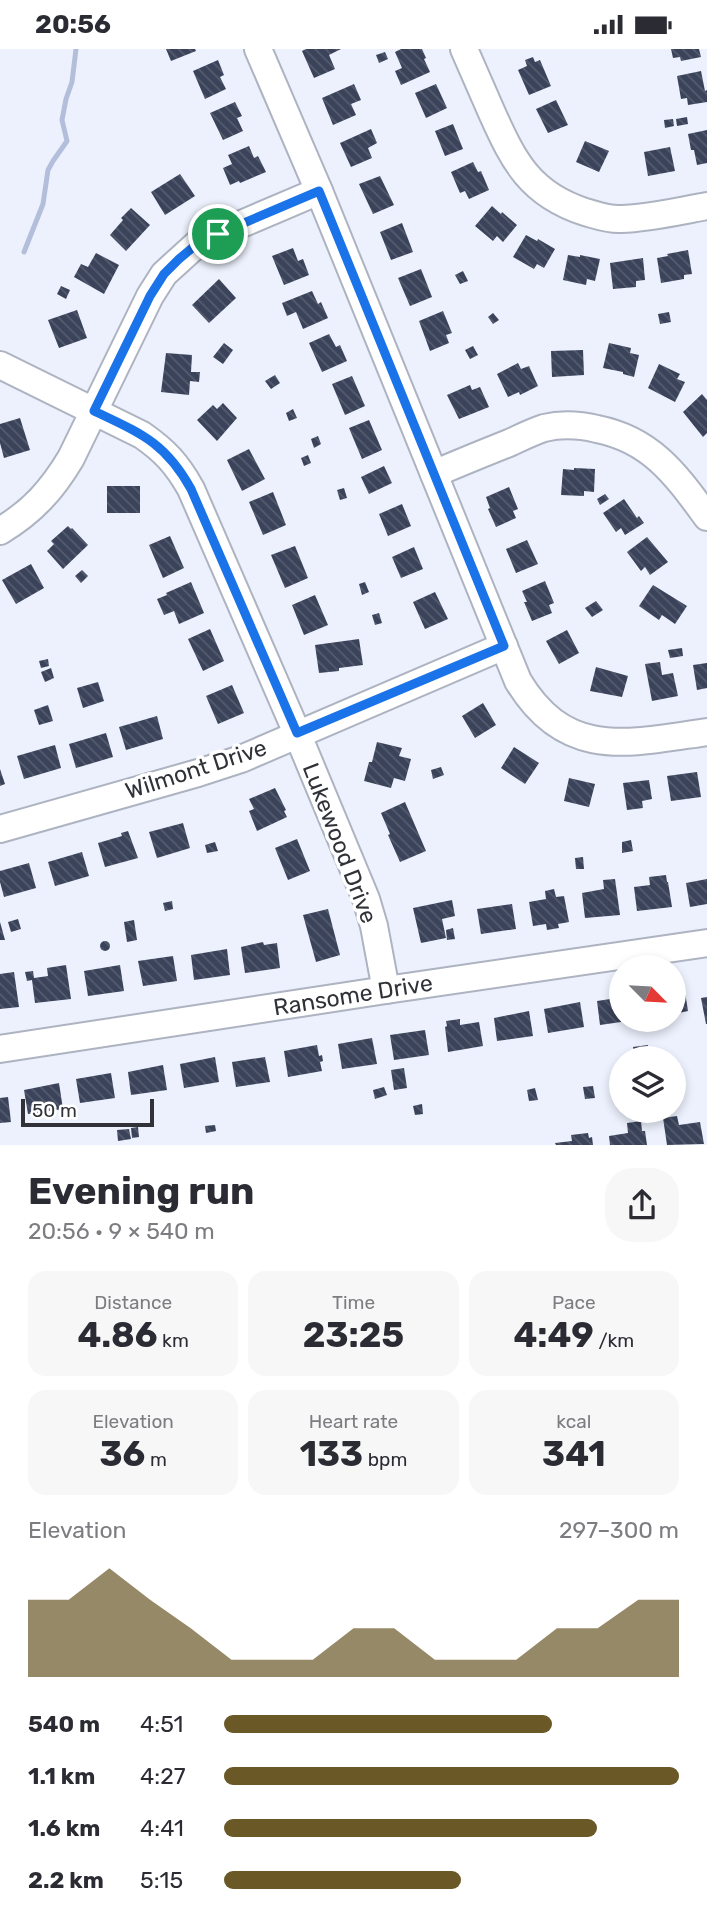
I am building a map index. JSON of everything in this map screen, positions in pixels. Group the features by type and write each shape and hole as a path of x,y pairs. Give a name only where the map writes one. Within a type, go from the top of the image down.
{"street":[{"path":"258,49 319,191 517,681 527,697 556,724 574,734 597,741 643,741 707,731"},
{"path":"464,49 509,151 534,184 552,197 574,208 618,219 641,218 707,206"},
{"path":"0,531 37,503 55,483 71,458 150,296 164,274 197,244 319,191"},
{"name":"Lukewood Drive","path":"0,365 142,435 161,449 179,468 191,489 297,733 366,899 386,990"},
{"path":"434,474 544,428 568,425 590,427 615,432 639,443 657,456 677,477 707,517"},
{"name":"Wilmont Drive","path":"0,829 241,759 504,646"},
{"name":"Ransome Drive","path":"0,1049 707,943"}],"building":[{"path":"166,49 195,49 196,51 171,61"},
{"path":"341,49 329,55 335,69 314,78 302,51"},
{"path":"401,49 422,49 430,72 401,85 395,71 402,68 395,52"},
{"path":"671,49 699,49 701,57 681,61 680,57 673,58"},
{"path":"385,52 388,59 379,63 376,55"},
{"path":"533,57 535,62 540,60 551,86 529,95 518,70 527,66 525,60"},
{"path":"218,60 224,75 220,77 226,89 205,99 193,71"},
{"path":"701,71 705,91 707,90 707,102 688,105 687,98 681,99 677,76"},
{"path":"354,84 361,100 351,104 356,115 333,125 322,98"},
{"path":"436,84 447,108 426,118 415,93"},
{"path":"556,100 568,125 548,133 536,109"},
{"path":"235,102 242,116 237,118 243,131 223,140 210,113"},
{"path":"687,117 688,124 677,126 676,119"},
{"path":"673,119 674,126 665,128 664,120"},
{"path":"453,124 463,149 445,156 435,131"},
{"path":"371,129 377,143 368,148 372,158 351,167 340,143"},
{"path":"707,130 707,163 697,165 688,134"},
{"path":"585,141 609,151 599,172 576,162"},
{"path":"249,146 254,158 258,156 266,172 230,185 223,168 232,164 228,155"},
{"path":"670,147 675,171 648,176 644,152"},
{"path":"473,162 478,172 481,171 489,190 469,199 465,191 460,193 451,172"},
{"path":"180,174 195,196 165,215 151,192"},
{"path":"380,176 394,205 373,214 359,184"},
{"path":"492,206 517,225 503,242 497,236 493,241 475,226"},
{"path":"131,208 150,225 126,251 110,235"},
{"path":"402,223 413,252 391,260 380,232"},
{"path":"526,235 555,249 544,268 537,264 534,269 513,257"},
{"path":"293,248 298,261 303,259 309,275 284,285 272,256"},
{"path":"688,250 692,274 684,275 684,279 661,283 657,258"},
{"path":"96,253 119,265 104,294 74,277 81,264 88,267"},
{"path":"568,255 600,259 595,281 587,279 586,285 563,280"},
{"path":"643,258 645,280 636,281 636,287 613,289 610,263"},
{"path":"421,269 432,297 410,306 398,278"},
{"path":"463,271 468,281 460,284 455,275"},
{"path":"219,279 236,298 209,323 192,305"},
{"path":"61,286 70,290 66,299 57,294"},
{"path":"312,291 318,304 321,302 328,318 303,329 296,312 287,316 282,303"},
{"path":"77,310 87,338 59,348 48,320"},
{"path":"443,311 452,333 446,335 449,343 430,351 419,321"},
{"path":"669,312 671,322 660,324 658,314"},
{"path":"493,313 499,320 493,324 488,317"},
{"path":"329,334 336,347 340,345 347,361 322,372 309,343"},
{"path":"224,343 233,350 223,364 213,357"},
{"path":"609,343 631,348 630,353 639,355 634,377 603,368"},
{"path":"473,346 478,355 470,359 465,350"},
{"path":"583,350 584,375 552,377 551,351"},
{"path":"166,353 192,355 191,372 200,372 199,382 190,381 189,395 161,392"},
{"path":"518,363 521,369 529,366 538,386 520,395 519,392 508,397 497,374"},
{"path":"659,364 680,374 677,379 685,382 675,402 648,388"},
{"path":"275,375 280,383 271,389 265,381"},
{"path":"352,376 365,406 345,415 332,384"},
{"path":"470,385 472,390 480,387 489,407 459,419 447,395"},
{"path":"702,394 707,400 707,433 703,437 683,412"},
{"path":"223,403 237,418 217,441 197,420 213,405 217,409"},
{"path":"293,409 297,418 289,421 286,413"},
{"path":"20,418 30,450 4,458 0,443 0,424"},
{"path":"369,420 382,450 362,459 349,428"},
{"path":"318,436 321,444 314,448 311,439"},
{"path":"249,449 265,479 242,491 227,460"},
{"path":"308,455 311,463 304,466 301,458"},
{"path":"384,466 392,483 369,494 361,477"},
{"path":"563,469 595,469 594,492 584,491 584,496 561,495"},
{"path":"107,486 140,486 140,513 107,513"},
{"path":"509,487 518,509 513,511 516,518 496,527 486,497"},
{"path":"344,488 347,498 340,500 337,490"},
{"path":"273,492 286,525 263,535 249,502"},
{"path":"605,494 609,499 600,505 597,499"},
{"path":"624,499 637,518 639,516 644,523 625,535 621,528 616,532 603,513"},
{"path":"402,504 411,526 388,536 379,514"},
{"path":"68,526 88,545 63,569 47,551 54,544 51,541"},
{"path":"170,536 184,568 163,578 149,545"},
{"path":"647,537 668,562 650,575 645,567 641,571 627,552"},
{"path":"527,540 538,564 516,573 506,549"},
{"path":"295,546 308,578 285,588 271,555"},
{"path":"414,547 423,569 401,578 392,557"},
{"path":"31,564 44,588 16,604 2,580"},
{"path":"82,570 88,576 81,583 75,576"},
{"path":"545,581 554,603 549,605 552,613 532,621 522,591"},
{"path":"191,582 204,613 179,624 174,611 164,615 157,599"},
{"path":"365,582 369,592 362,595 359,584"},
{"path":"653,585 687,606 675,624 662,615 659,620 639,606"},
{"path":"435,592 448,619 425,629 413,602"},
{"path":"315,595 328,625 304,635 292,605"},
{"path":"596,601 603,610 592,617 585,608"},
{"path":"379,613 382,623 375,625 372,615"},
{"path":"210,629 224,661 203,671 188,639"},
{"path":"567,630 579,653 559,664 546,641"},
{"path":"359,639 363,665 319,673 315,645"},
{"path":"682,648 683,656 670,658 668,650"},
{"path":"48,659 49,666 41,668 39,661"},
{"path":"660,662 662,675 673,673 678,696 652,701 645,664"},
{"path":"707,663 707,688 697,690 693,665"},
{"path":"596,667 628,676 622,697 590,691"},
{"path":"51,668 54,678 45,682 41,672"},
{"path":"98,682 104,701 83,708 77,688"},
{"path":"232,685 244,713 218,724 206,696"},
{"path":"483,703 496,725 475,738 462,716"},
{"path":"48,705 53,721 39,725 34,710"},
{"path":"157,716 163,739 126,750 119,727"},
{"path":"106,733 113,757 76,768 69,744"},
{"path":"377,742 402,748 399,756 411,759 405,781 394,778 391,788 364,781"},
{"path":"55,745 61,768 24,779 17,756"},
{"path":"514,747 539,763 525,784 501,768"},
{"path":"441,767 444,775 433,779 431,770"},
{"path":"0,769 5,784 0,786"},
{"path":"697,772 701,797 671,801 667,776"},
{"path":"569,778 595,784 589,807 564,801"},
{"path":"649,780 652,799 642,801 643,808 627,810 623,783"},
{"path":"275,788 287,817 257,831 249,811 254,809 249,799"},
{"path":"405,802 426,851 400,862 381,813"},
{"path":"183,823 190,848 157,858 149,832"},
{"path":"128,831 138,858 105,867 98,843 122,836 121,833"},
{"path":"297,839 310,871 288,880 275,848"},
{"path":"631,840 633,851 622,853 622,842"},
{"path":"215,842 218,851 207,853 205,845"},
{"path":"82,852 89,876 55,886 48,862"},
{"path":"583,857 584,869 576,869 575,858"},
{"path":"29,863 36,888 4,897 0,871"},
{"path":"666,875 672,907 637,911 634,887 650,885 649,877"},
{"path":"615,879 620,915 585,918 582,893 604,889 603,880"},
{"path":"707,879 707,904 690,907 686,883"},
{"path":"554,889 556,897 564,896 569,922 558,924 559,928 547,930 546,924 533,926 529,902 546,899 545,891"},
{"path":"452,900 455,916 442,919 446,938 421,943 413,908"},
{"path":"172,901 173,909 165,911 163,903"},
{"path":"512,904 516,929 481,934 477,909"},
{"path":"328,909 340,955 316,962 303,915"},
{"path":"18,919 21,929 11,932 8,922"},
{"path":"134,920 137,940 127,942 124,922"},
{"path":"0,922 5,940 0,940"},
{"path":"453,928 455,939 447,940 446,930"},
{"path":"105,941 110,946 105,951 100,946"},
{"path":"263,942 264,945 277,943 280,968 245,973 241,947"},
{"path":"227,949 230,975 194,980 191,955"},
{"path":"173,956 177,981 143,986 138,961"},
{"path":"66,965 71,999 35,1003 32,980 27,981 25,972 33,971 34,978 48,976 47,968"},
{"path":"120,965 124,991 88,996 84,971"},
{"path":"14,972 19,1007 0,1009 0,974"},
{"path":"707,997 707,1024 706,1024 701,998"},
{"path":"609,999 609,1024 600,1025 597,1001"},
{"path":"580,1002 584,1027 548,1033 544,1009"},
{"path":"529,1011 533,1036 497,1041 494,1018"},
{"path":"460,1019 460,1025 479,1022 483,1046 448,1052 446,1021"},
{"path":"425,1030 429,1055 394,1060 390,1035"},
{"path":"372,1038 377,1064 342,1069 338,1044"},
{"path":"317,1045 319,1056 322,1055 322,1071 288,1077 284,1051"},
{"path":"215,1057 219,1082 184,1088 180,1064"},
{"path":"265,1057 270,1082 236,1087 232,1062"},
{"path":"163,1065 167,1090 131,1095 128,1072"},
{"path":"404,1068 407,1088 394,1090 391,1070"},
{"path":"111,1073 115,1098 80,1103 76,1079"},
{"path":"59,1083 63,1109 28,1114 24,1090"},
{"path":"593,1086 595,1098 585,1099 583,1087"},
{"path":"384,1087 387,1095 375,1099 373,1090"},
{"path":"535,1088 538,1100 529,1101 527,1090"},
{"path":"8,1097 11,1122 0,1123 0,1098"},
{"path":"422,1104 423,1114 415,1115 413,1106"},
{"path":"700,1122 704,1144 667,1145 664,1123 679,1125"},
{"path":"627,1123 641,1123 647,1145 610,1145 609,1136 628,1133"},
{"path":"215,1125 216,1131 206,1133 205,1126"},
{"path":"138,1127 139,1137 132,1138 131,1128"},
{"path":"129,1129 131,1139 118,1141 117,1130"},
{"path":"588,1133 589,1138 592,1137 593,1145 555,1143 572,1141 571,1135"}],"waterway":[{"path":"24,252 43,204 48,170 67,141 62,120 72,82 76,49"}],"route":[{"path":"319,191 504,646 297,733 191,489 179,468 161,449 142,435 94,411 150,296 164,274 197,244 218,234 319,191"}]}
